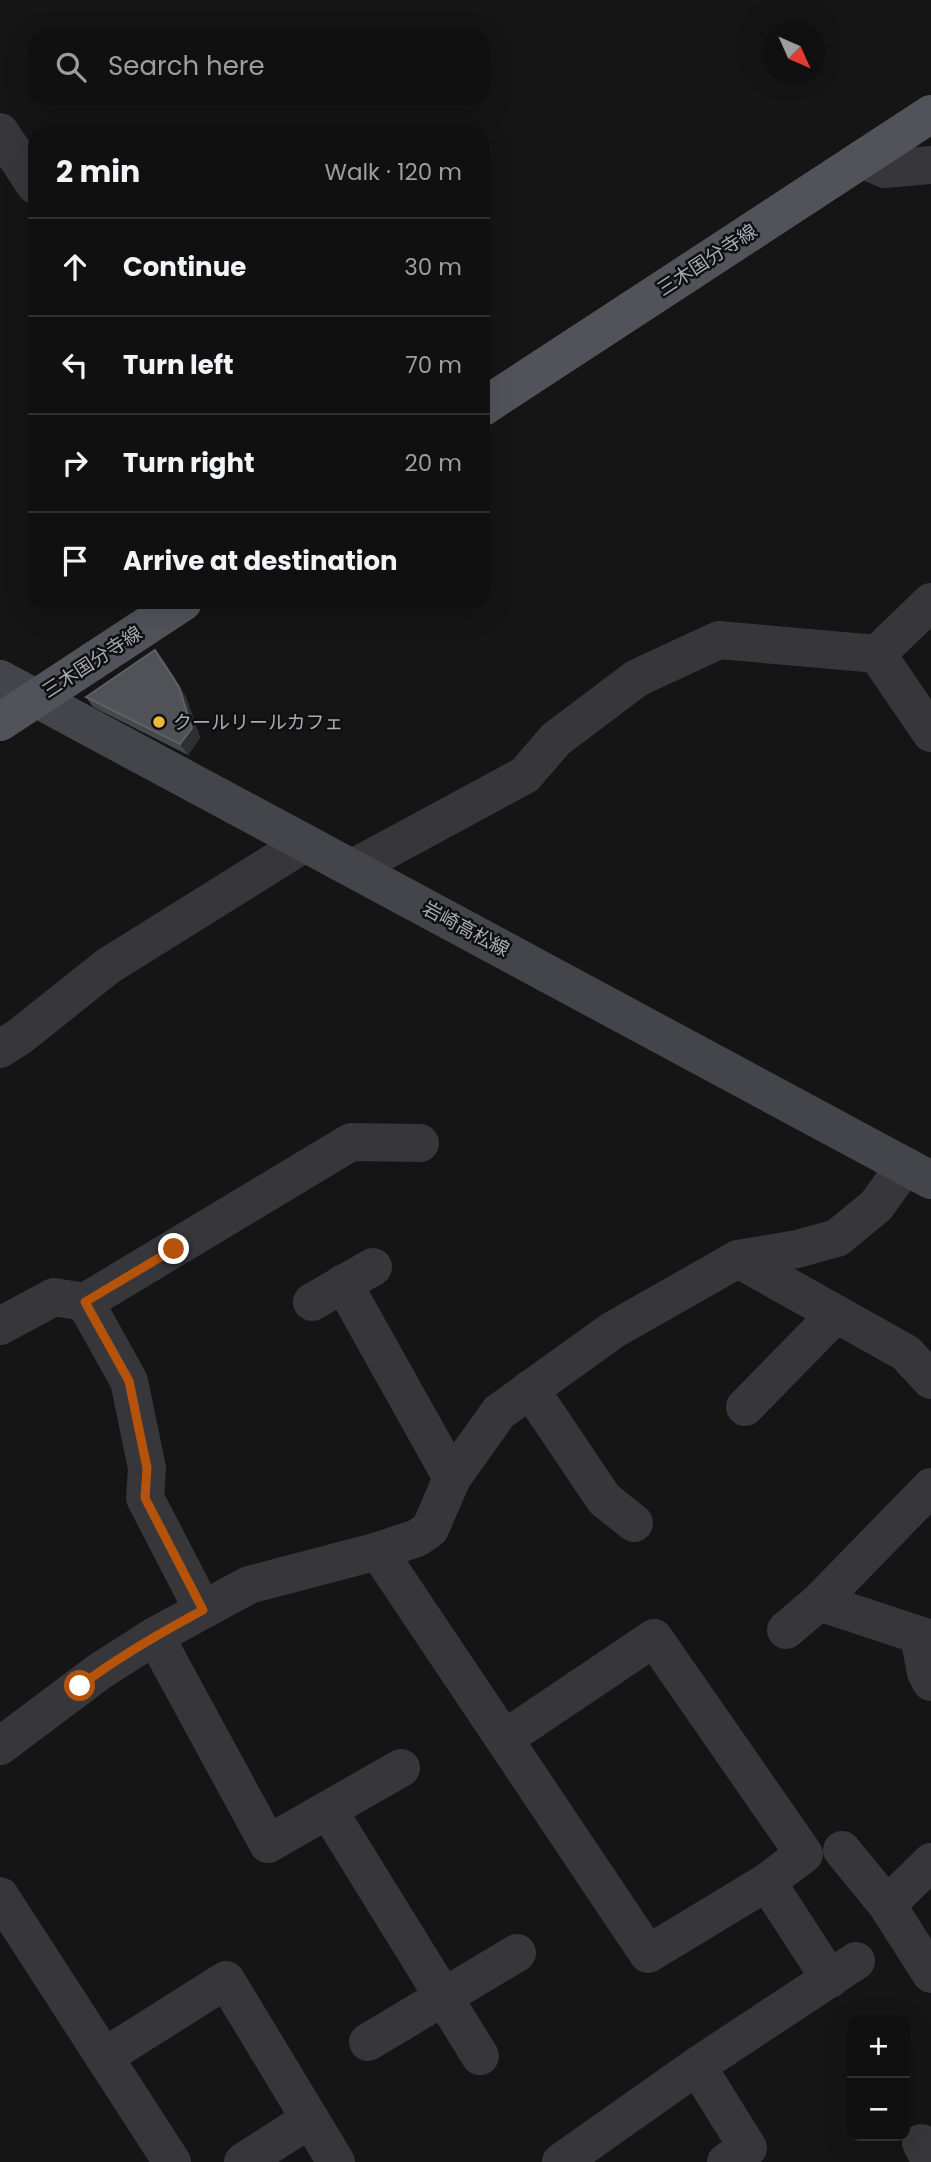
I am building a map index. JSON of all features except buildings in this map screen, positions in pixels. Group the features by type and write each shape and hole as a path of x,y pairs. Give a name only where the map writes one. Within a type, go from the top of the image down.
{"main road":[{"name":"三木国分寺線","path":"490,402 931,114"},
{"name":"三木国分寺線","path":"0,722 172,609"},
{"name":"岩崎高松線","path":"0,679 918,1173"}],"street":[{"path":"0,132 28,174"},
{"path":"862,159 885,169 931,165"},
{"path":"353,869 525,775 555,739 637,678 719,640 877,654 931,601"},
{"path":"877,654 931,733"},
{"path":"0,1049 108,967 305,843"},
{"path":"0,1326 54,1297 85,1302 351,1142 420,1143"},
{"path":"0,1746 100,1671 155,1636 249,1585 417,1538 430,1529 452,1478 499,1412 530,1389 613,1330 738,1259 797,1249 837,1238 918,1173"},
{"path":"738,1259 906,1353 931,1380"},
{"path":"342,1284 452,1478"},
{"path":"85,1302 129,1381 147,1468 145,1498 203,1610"},
{"path":"745,1407 836,1314"},
{"path":"530,1389 604,1499 634,1524"},
{"path":"786,1630 819,1602 931,1487"},
{"path":"378,1551 648,1954 767,1882 804,1854 654,1638 504,1739"},
{"path":"819,1602 925,1637 926,1673 931,1682"},
{"path":"155,1636 268,1844 401,1768"},
{"path":"328,1810 480,2056"},
{"path":"842,1850 887,1905 931,1974"},
{"path":"887,1905 931,1862"},
{"path":"561,2162 696,2066 843,1970 767,1882"},
{"path":"0,1896 172,2162"},
{"path":"368,2042 517,1953"},
{"path":"104,2057 226,1980 336,2162"},
{"path":"696,2066 744,2157"},
{"path":"243,2162 310,2119"}],"place":[{"name":"クールリールカフェ","path":"159,722"}],"route":[{"path":"80,1686 155,1636 203,1610 145,1498 147,1468 129,1381 85,1302 174,1249"}]}
